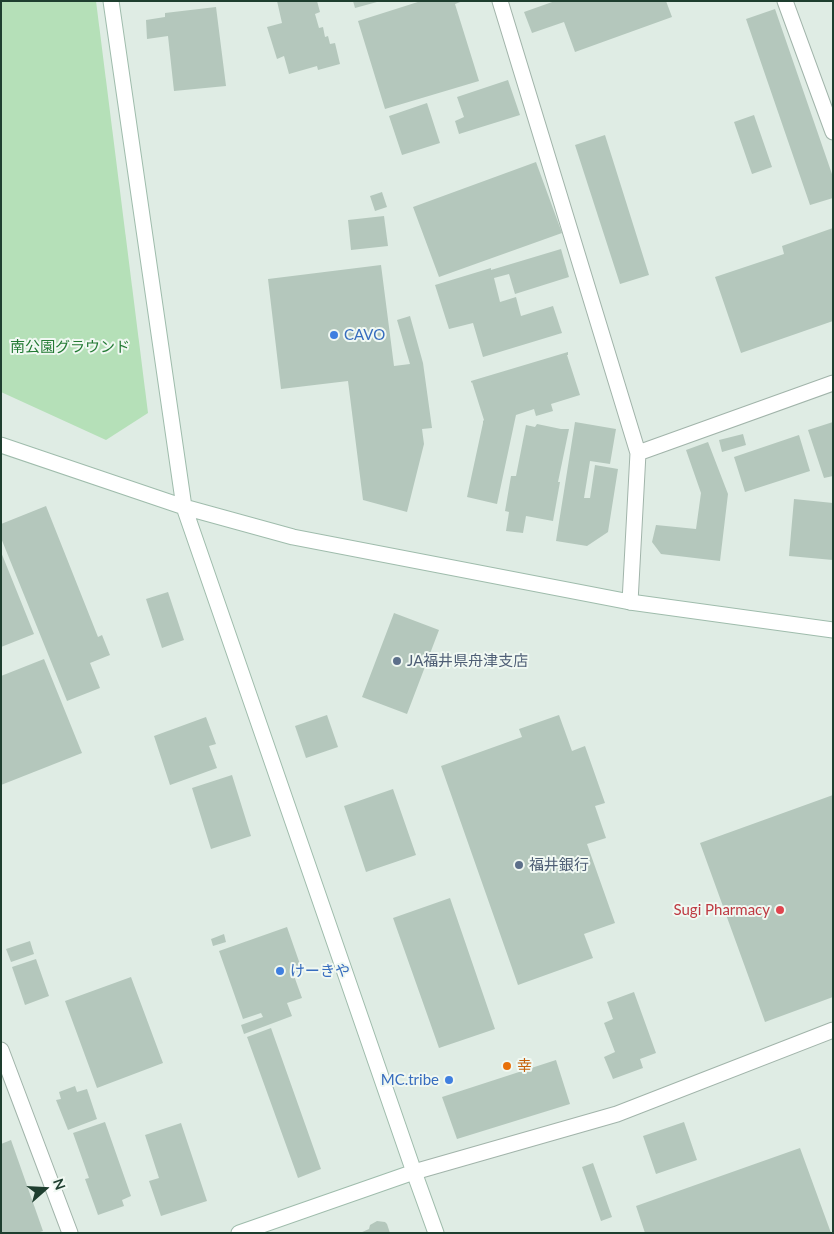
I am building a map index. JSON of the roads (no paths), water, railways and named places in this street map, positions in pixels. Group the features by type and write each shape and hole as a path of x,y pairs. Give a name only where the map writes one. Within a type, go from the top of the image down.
{"street":[{"path":"111,1 184,507 436,1233"},
{"path":"500,1 638,452 630,602"},
{"path":"785,1 833,132"},
{"path":"638,452 833,383"},
{"path":"1,445 184,507 292,537 630,602 833,630"},
{"path":"239,1233 414,1172 616,1114 833,1030"},
{"path":"1,1050 70,1233"}],"place":[{"name":"CAVO","path":"334,335"},
{"name":"JA福井県舟津支店","path":"397,661"},
{"name":"福井銀行","path":"519,865"},
{"name":"Sugi Pharmacy","path":"780,910"},
{"name":"けーきや","path":"280,971"},
{"name":"幸","path":"507,1066"},
{"name":"MC.tribe","path":"449,1080"}],"park label":[{"name":"南公園グラウンド","path":"70,347"}]}
